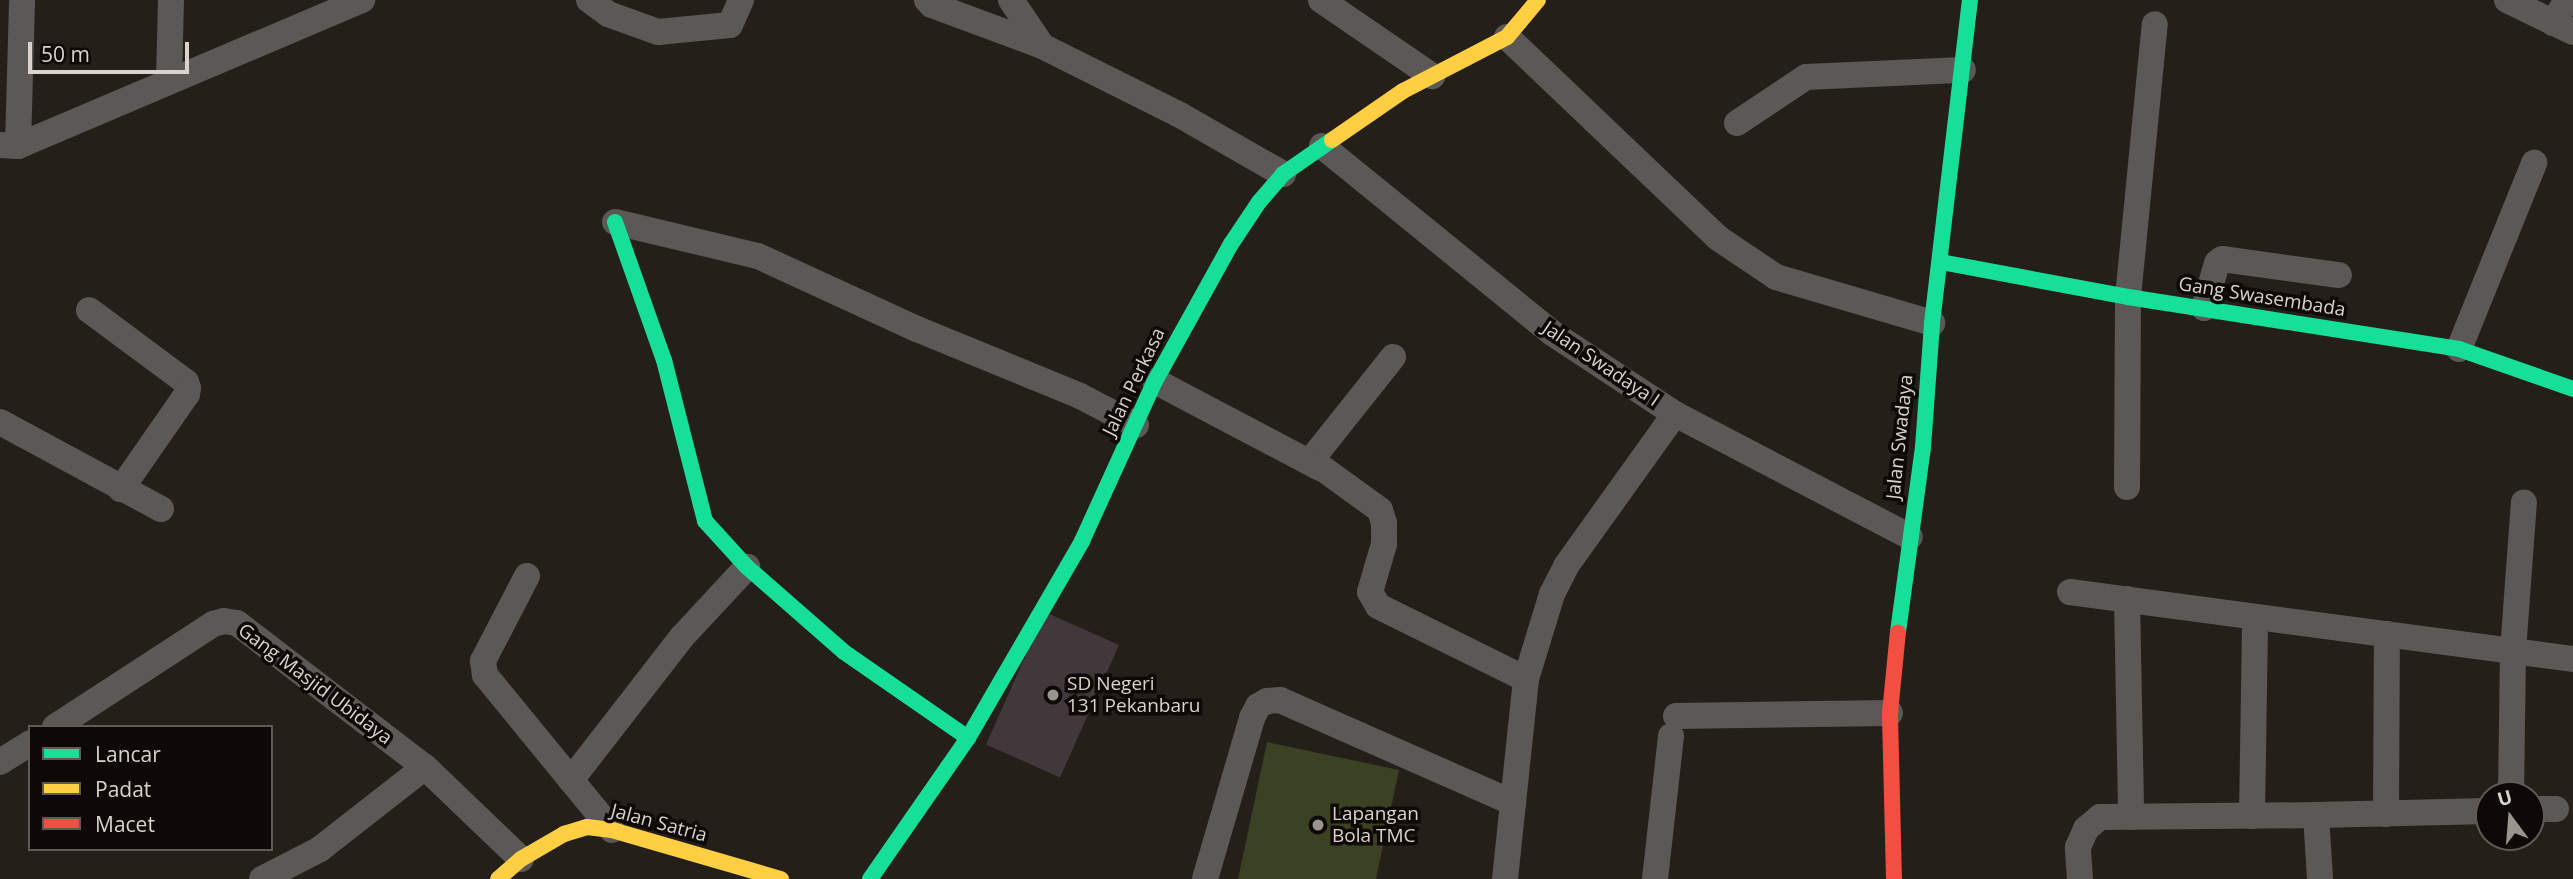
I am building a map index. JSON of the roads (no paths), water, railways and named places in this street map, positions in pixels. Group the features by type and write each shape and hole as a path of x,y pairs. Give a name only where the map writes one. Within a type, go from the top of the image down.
{"street":[{"path":"22,0 9,146 169,81 310,10 362,0"},
{"path":"169,81 171,0"},
{"path":"589,0 608,14 658,32 730,24 741,0"},
{"path":"927,0 932,5 1042,46 1180,115 1283,174"},
{"path":"1011,0 1042,46"},
{"path":"1321,0 1432,76"},
{"name":"Jalan Perkasa","path":"870,879 968,738 1082,541 1155,381 1231,244 1259,202 1283,174 1403,90 1507,37 1538,0"},
{"name":"Jalan Swadaya","path":"1894,879 1890,713 1893,665 1923,447 1932,323 1970,0"},
{"path":"2507,0 2563,28 2567,0"},
{"path":"2127,487 2128,298 2155,24"},
{"path":"1507,37 1718,238 1776,277 1932,323"},
{"path":"1737,123 1806,77 1962,70"},
{"name":"Jalan Swadaya I","path":"1322,146 1552,333 1675,414 1910,537"},
{"path":"2459,349 2534,163"},
{"path":"615,222 758,256 917,329 1080,396 1136,425"},
{"path":"615,222 664,360 705,521 747,567 844,652 968,738"},
{"path":"2204,308 2217,263 2222,259 2339,275"},
{"name":"Gang Swasembada","path":"1941,262 2128,298 2459,349 2573,389"},
{"path":"89,310 186,382 188,388 121,489"},
{"path":"1393,357 1311,460 1380,510 1384,523 1384,544 1370,592 1378,606 1526,679"},
{"path":"1155,381 1320,468"},
{"path":"1505,879 1526,679 1552,594 1566,566 1675,414"},
{"path":"0,422 161,509"},
{"path":"2511,781 2513,651 2525,502"},
{"path":"571,780 682,637 747,567"},
{"path":"527,576 483,661 485,676 612,830"},
{"path":"2070,592 2573,659"},
{"path":"2127,599 2131,817"},
{"path":"2252,816 2255,617"},
{"name":"Gang Masjid Ubidaya","path":"58,725 213,624 224,621 237,623 425,768 521,859"},
{"path":"2386,814 2387,634"},
{"path":"1205,879 1252,718 1258,706 1267,701 1280,700 1513,803"},
{"path":"1655,879 1674,726 1890,713"},
{"path":"0,762 28,744"},
{"path":"262,879 320,849 425,768"},
{"path":"2080,879 2078,847 2086,829 2100,817 2475,811"},
{"path":"2316,815 2320,879"},
{"name":"Jalan Satria","path":"498,879 521,859 564,834 587,827 612,830 781,879"}],"place":[{"name":"SD Negeri 131 Pekanbaru","path":"1053,695"},
{"name":"Lapangan Bola TMC","path":"1318,825"}]}
